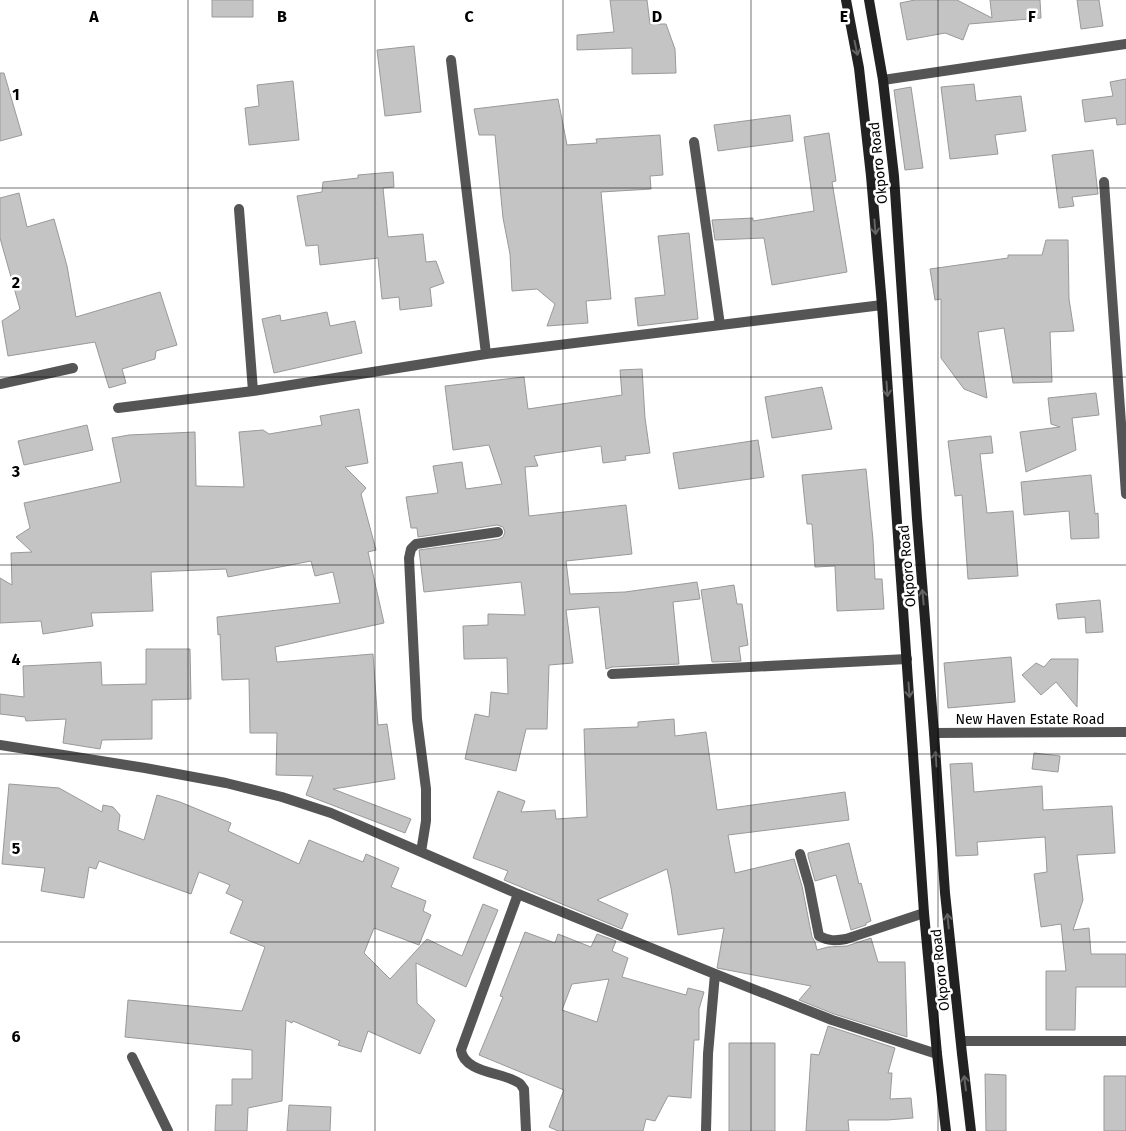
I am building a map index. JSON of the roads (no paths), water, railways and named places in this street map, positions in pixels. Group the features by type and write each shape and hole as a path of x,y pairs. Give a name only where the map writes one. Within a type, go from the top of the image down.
{"main road":[{"name":"Okporo Road","path":"846,0 860,68 871,176 882,305 924,913 946,1131"},
{"name":"Okporo Road","path":"868,0 883,80 894,176 945,893 971,1131"}],"street":[{"path":"883,80 1126,44"},
{"path":"451,60 486,354"},
{"path":"694,142 720,325"},
{"path":"1104,182 1126,494"},
{"path":"239,209 253,391"},
{"path":"118,408 253,391 486,354 882,305"},
{"path":"0,382 73,368"},
{"path":"420,852 426,821 426,789 417,719 409,558 411,549 416,544 498,532"},
{"path":"612,674 907,659"},
{"name":"New Haven Estate Road","path":"934,733 1126,732"},
{"path":"0,745 226,783 282,797 331,813 518,894 715,974 832,1020 937,1054"},
{"path":"800,854 809,885 819,936 827,940 846,940 924,913"},
{"path":"518,894 461,1050 462,1057 470,1065 518,1082 524,1089 526,1131"},
{"path":"706,1131 708,1054 715,974"},
{"path":"961,1041 1126,1041"},
{"path":"132,1058 168,1131"}]}
